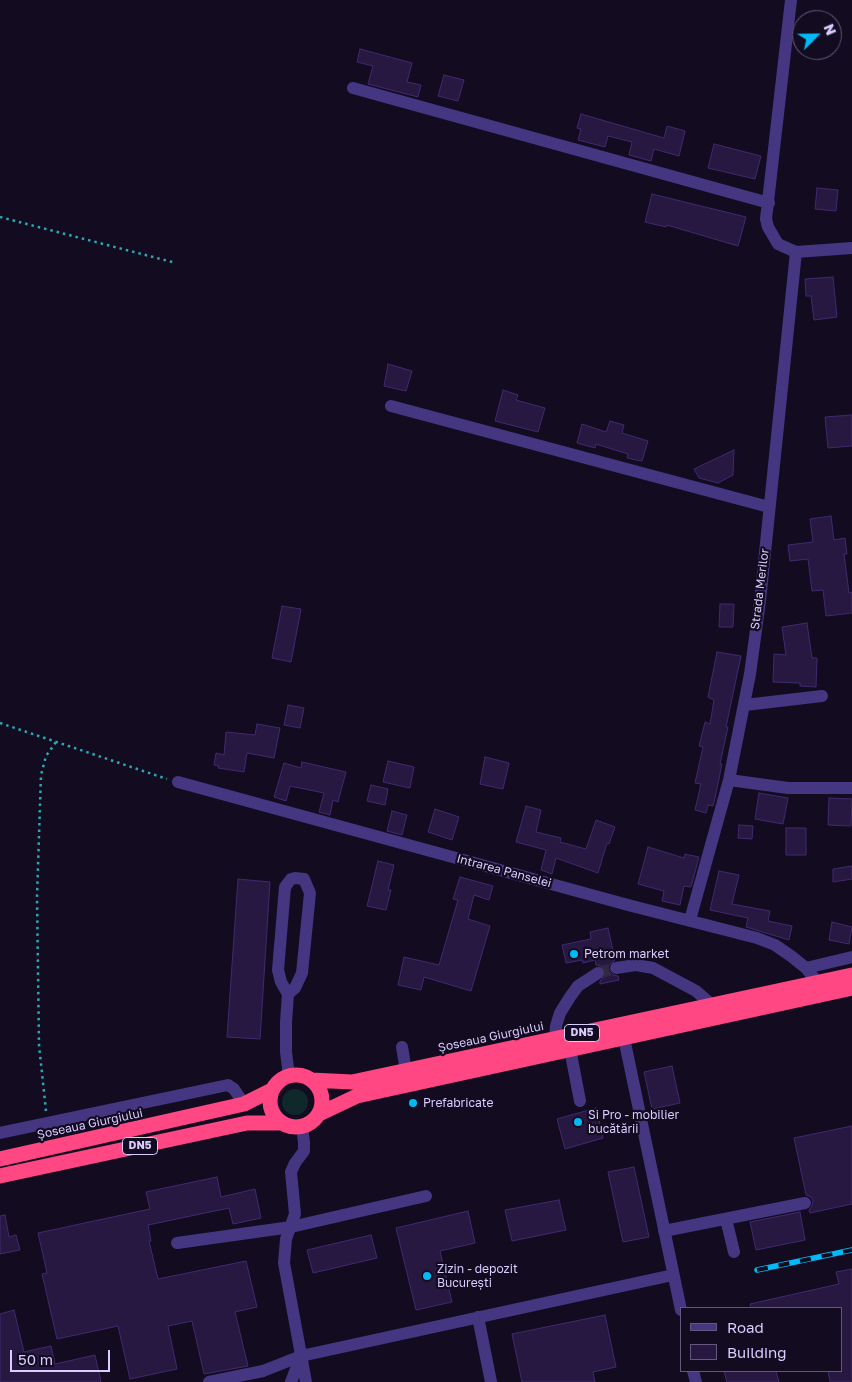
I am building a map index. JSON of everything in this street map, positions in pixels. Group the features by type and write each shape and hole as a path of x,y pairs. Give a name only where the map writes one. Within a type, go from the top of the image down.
{"highway":[{"name":"Șoseaua Giurgiului","path":"0,1159 244,1104 272,1090 278,1082 290,1076 301,1076 311,1080 352,1082 852,975"},
{"name":"DN5","path":"0,1176 247,1123 282,1123 291,1127 302,1127 312,1123 319,1114 357,1096 852,988"},
{"path":"311,1080 320,1092 322,1107 319,1114"},
{"path":"272,1090 270,1105 276,1118 282,1123"}],"street":[{"path":"791,0 766,219 772,236 778,244 796,252 852,248"},
{"path":"353,88 769,203"},
{"name":"Strada Merilor","path":"690,920 729,780 745,705 760,601 796,252"},
{"path":"391,406 769,507"},
{"path":"745,705 822,696"},
{"path":"729,780 788,788 852,788"},
{"name":"Intrarea Panselei","path":"178,782 757,938 775,945 806,968 818,983"},
{"path":"288,994 295,988 302,973 310,892 304,879 295,878 285,887 278,970 281,982 288,994 286,1052 290,1076"},
{"path":"806,968 852,957"},
{"path":"616,968 636,966 652,968 696,991 712,1005"},
{"path":"556,1039 556,1026 560,1013 570,997 578,986 598,972"},
{"path":"624,1038 680,1307"},
{"path":"402,1047 406,1071"},
{"path":"570,1049 580,1101"},
{"path":"0,1133 228,1085 244,1104"},
{"path":"302,1127 304,1151 295,1163 292,1172 295,1214 286,1239 284,1263 306,1382"},
{"path":"177,1243 291,1227 426,1196"},
{"path":"664,1231 806,1204"},
{"path":"726,1219 734,1252"},
{"path":"209,1382 262,1371 301,1356 673,1275"},
{"path":"478,1318 491,1382"},
{"path":"291,1382 301,1356"}],"path":[{"path":"0,217 176,263"},
{"path":"0,723 178,782"},
{"path":"48,1123 39,1046 37,897 41,775 46,756 56,742"}],"green space":[{"path":"295,1089 304,1093 308,1102 304,1111 295,1115 286,1111 282,1102 286,1093"}],"building":[{"path":"360,49 412,63 407,82 421,85 418,97 368,84 373,66 357,62"},
{"path":"444,75 464,80 458,101 438,96"},
{"path":"581,114 664,138 667,126 685,131 679,156 654,149 651,161 629,155 632,142 608,136 605,147 578,140 581,129 577,128"},
{"path":"714,144 761,156 755,179 708,168"},
{"path":"817,188 838,190 836,211 815,209"},
{"path":"652,194 746,217 738,246 667,225 666,227 645,222"},
{"path":"833,277 837,317 814,320 811,296 806,296 805,279"},
{"path":"388,364 412,371 406,391 384,386"},
{"path":"503,390 518,395 516,400 545,408 538,432 495,421"},
{"path":"852,415 852,446 828,448 825,417"},
{"path":"610,421 624,425 622,433 648,441 642,461 627,458 628,454 596,444 595,448 577,443 582,424 606,432"},
{"path":"734,450 733,475 718,483 699,478 694,469"},
{"path":"831,516 834,540 845,538 847,554 844,554 849,593 852,592 852,613 826,616 823,590 812,591 808,559 790,561 788,545 813,542 810,519"},
{"path":"720,604 734,604 733,627 719,627"},
{"path":"282,606 301,609 291,662 272,658"},
{"path":"807,623 812,658 817,658 816,687 800,686 800,683 773,682 774,654 786,655 782,627"},
{"path":"717,652 741,656 726,727 728,727 715,798 713,806 708,805 706,813 695,810 701,784 695,783 703,747 699,746 705,722 710,724 714,700 708,697"},
{"path":"288,705 304,708 300,728 284,725"},
{"path":"257,724 280,728 274,758 247,753 244,772 218,768 219,766 214,765 216,753 224,755 226,732 255,735"},
{"path":"485,757 509,763 503,789 480,784"},
{"path":"388,761 414,767 410,788 383,782"},
{"path":"302,762 346,772 338,802 333,800 330,815 319,812 324,793 290,786 286,801 274,797 284,763 301,768"},
{"path":"371,785 388,789 385,805 367,801"},
{"path":"759,793 788,798 783,824 755,819"},
{"path":"829,798 852,799 851,826 828,825"},
{"path":"526,806 541,810 536,832 561,838 560,842 586,849 596,820 615,827 609,844 607,843 598,873 556,858 552,874 541,870 546,850 516,842"},
{"path":"435,809 459,817 452,840 428,832"},
{"path":"392,811 407,815 402,835 387,831"},
{"path":"739,825 753,826 752,839 738,838"},
{"path":"786,828 806,828 806,855 786,855"},
{"path":"648,847 684,858 685,854 699,857 691,887 684,886 680,905 662,901 664,891 638,884"},
{"path":"378,861 394,865 388,890 391,890 386,910 367,906"},
{"path":"852,866 852,879 833,882 833,869"},
{"path":"719,871 739,875 732,904 770,911 768,921 792,926 789,940 746,927 748,918 710,910"},
{"path":"460,877 493,886 489,900 474,895 468,919 490,926 471,991 424,977 421,990 398,985 404,957 439,965 458,900 453,899"},
{"path":"238,879 270,882 260,1039 227,1037"},
{"path":"832,922 852,927 849,944 829,940"},
{"path":"608,928 615,960 609,965 608,970 613,975 618,976 619,980 600,984 600,981 605,976 604,968 596,965 595,960 583,963 582,960 566,963 562,945 591,939 590,932"},
{"path":"672,1066 680,1103 652,1109 644,1072"},
{"path":"596,1108 603,1138 565,1149 557,1119"},
{"path":"852,1126 852,1204 810,1213 809,1210 813,1201 811,1197 806,1195 794,1138"},
{"path":"634,1167 649,1237 623,1242 608,1172"},
{"path":"217,1177 221,1197 255,1189 261,1218 233,1224 229,1208 148,1225 151,1241 149,1241 158,1279 246,1261 257,1307 235,1312 248,1366 204,1374 192,1321 168,1326 177,1369 130,1379 118,1326 57,1339 42,1274 47,1273 38,1233 150,1209 146,1192"},
{"path":"559,1200 566,1230 512,1241 505,1210"},
{"name":"Zizin - depozit București","path":"468,1211 475,1243 440,1251 452,1302 416,1310 396,1228"},
{"path":"800,1212 805,1240 756,1250 750,1222"},
{"path":"5,1215 9,1237 16,1235 20,1250 0,1254 0,1216"},
{"path":"371,1235 377,1258 313,1273 307,1250"},
{"path":"852,1269 852,1382 830,1382 828,1372 842,1372 842,1307 751,1307 750,1304 839,1284 836,1272"},
{"path":"14,1310 24,1352 51,1346 55,1364 95,1355 101,1382 0,1382 0,1314"},
{"path":"605,1315 616,1367 593,1372 595,1382 522,1382 512,1334"},
{"path":"724,1372 776,1372 779,1382 727,1382"}],"tunnel":[{"path":"598,973 616,968"}],"railway":[{"path":"757,1270 852,1250"}],"place":[{"name":"Petrom market","path":"574,954"},
{"name":"Prefabricate","path":"413,1103"},
{"name":"Si Pro - mobilier bucătării","path":"578,1122"},
{"name":"Zizin - depozit București","path":"427,1276"}]}
